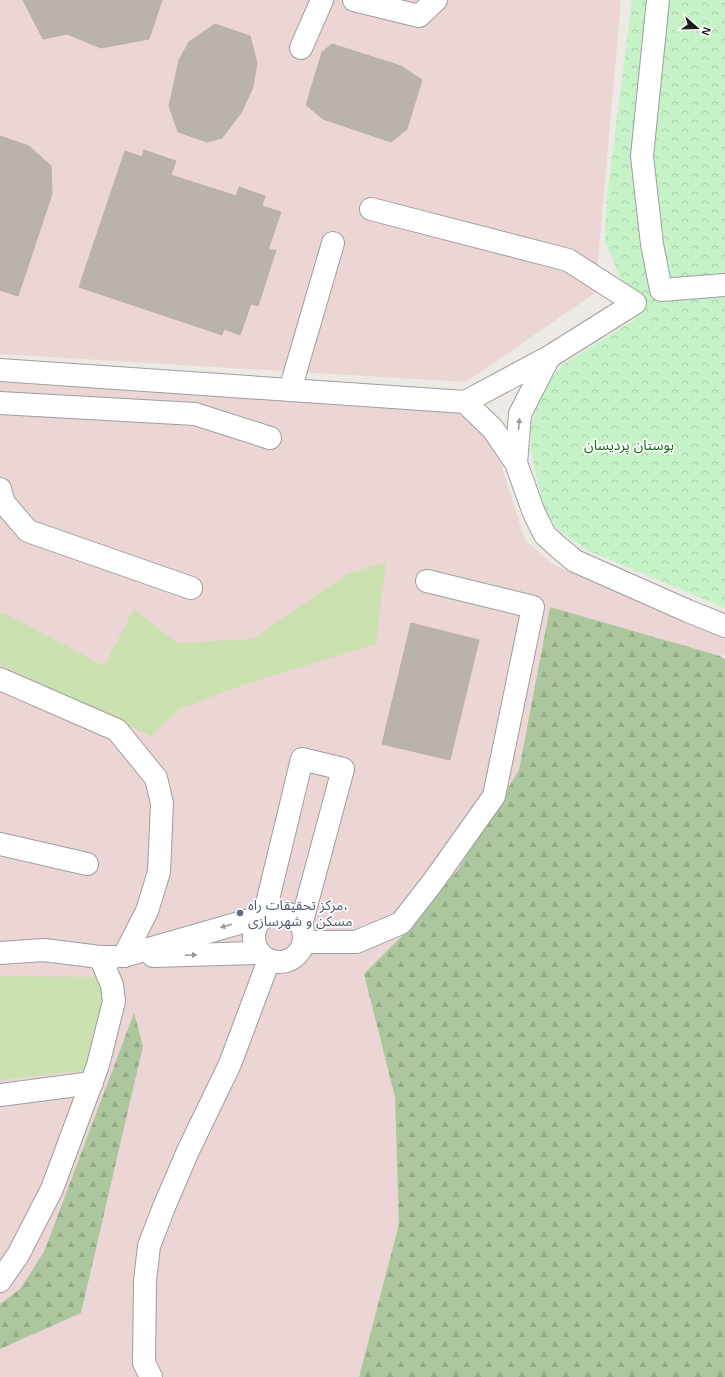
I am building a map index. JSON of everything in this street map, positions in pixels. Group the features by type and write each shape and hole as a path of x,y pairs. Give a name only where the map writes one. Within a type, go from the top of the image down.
{"lane":[{"path":"301,48 322,0"},
{"path":"354,0 419,16 436,0"},
{"path":"658,0 642,156 652,244 661,290 725,284"},
{"path":"0,370 465,402 549,357 635,304 568,260 371,208"},
{"path":"290,390 333,243"},
{"path":"516,463 520,414 549,357"},
{"path":"465,402 493,429 516,463 534,512 545,535 557,546 575,561 725,626"},
{"path":"0,403 195,414 270,438"},
{"path":"0,489 4,503 28,531 190,588"},
{"path":"302,933 356,942 401,923 433,882 494,796 532,607 428,581"},
{"path":"0,679 117,730 156,778 162,803 159,872 147,911 124,956"},
{"path":"0,953 44,950 100,957 264,956 280,962 288,961 300,950 302,933 343,769 302,759 264,916 254,929 254,945 264,956"},
{"path":"0,844 87,864"},
{"path":"124,956 264,916 272,912 280,911 289,913 296,918 302,933"},
{"path":"151,1377 144,1363 145,1281 150,1246 164,1207 188,1151 230,1064 264,956"},
{"path":"0,1280 18,1255 52,1189 98,1066 114,1001 112,985 100,957"},
{"path":"0,1094 92,1083"}],"shaded area":[{"path":"0,0 621,0 595,293 466,382 0,354"},
{"name":"مرکز تحقیقات راه، مسکن و شهرسازی","path":"0,382 458,411 493,439 525,540 552,564 725,635 725,653 510,803 359,1377 0,1377"}],"green space":[{"name":"بوستان پردیسان","path":"632,0 725,0 725,608 589,551 558,530 546,512 531,452 531,426 539,400 549,380 563,365 637,318 605,241 607,199"},
{"path":"386,562 376,644 243,685 177,710 151,736 0,664 0,613 8,615 104,666 134,609 177,643 253,639 346,575"},
{"path":"550,607 720,656 725,659 725,1377 359,1377 399,1224 395,1097 364,974 409,929 457,871 519,770"},
{"path":"0,976 97,977 104,1001 90,1070 0,1080"},
{"path":"134,1013 143,1046 81,1313 0,1349 0,1304 20,1289 44,1252"}],"building":[{"path":"23,0 162,0 149,39 101,48 67,34 43,39"},
{"path":"215,24 250,36 257,63 253,87 241,113 222,138 207,142 178,132 169,106 179,60 189,42"},
{"path":"332,44 401,66 422,80 407,129 391,142 323,119 306,105 322,52"},
{"path":"0,136 29,146 51,166 52,194 18,296 0,290"},
{"path":"144,150 176,161 171,175 236,196 239,187 265,196 262,206 281,212 268,250 276,250 258,306 251,304 240,335 224,329 222,335 79,287 125,151 142,157"},
{"path":"411,623 479,640 450,760 382,744"}],"place":[{"name":"مرکز تحقیقات راه، مسکن و شهرسازی","path":"240,913"}]}
